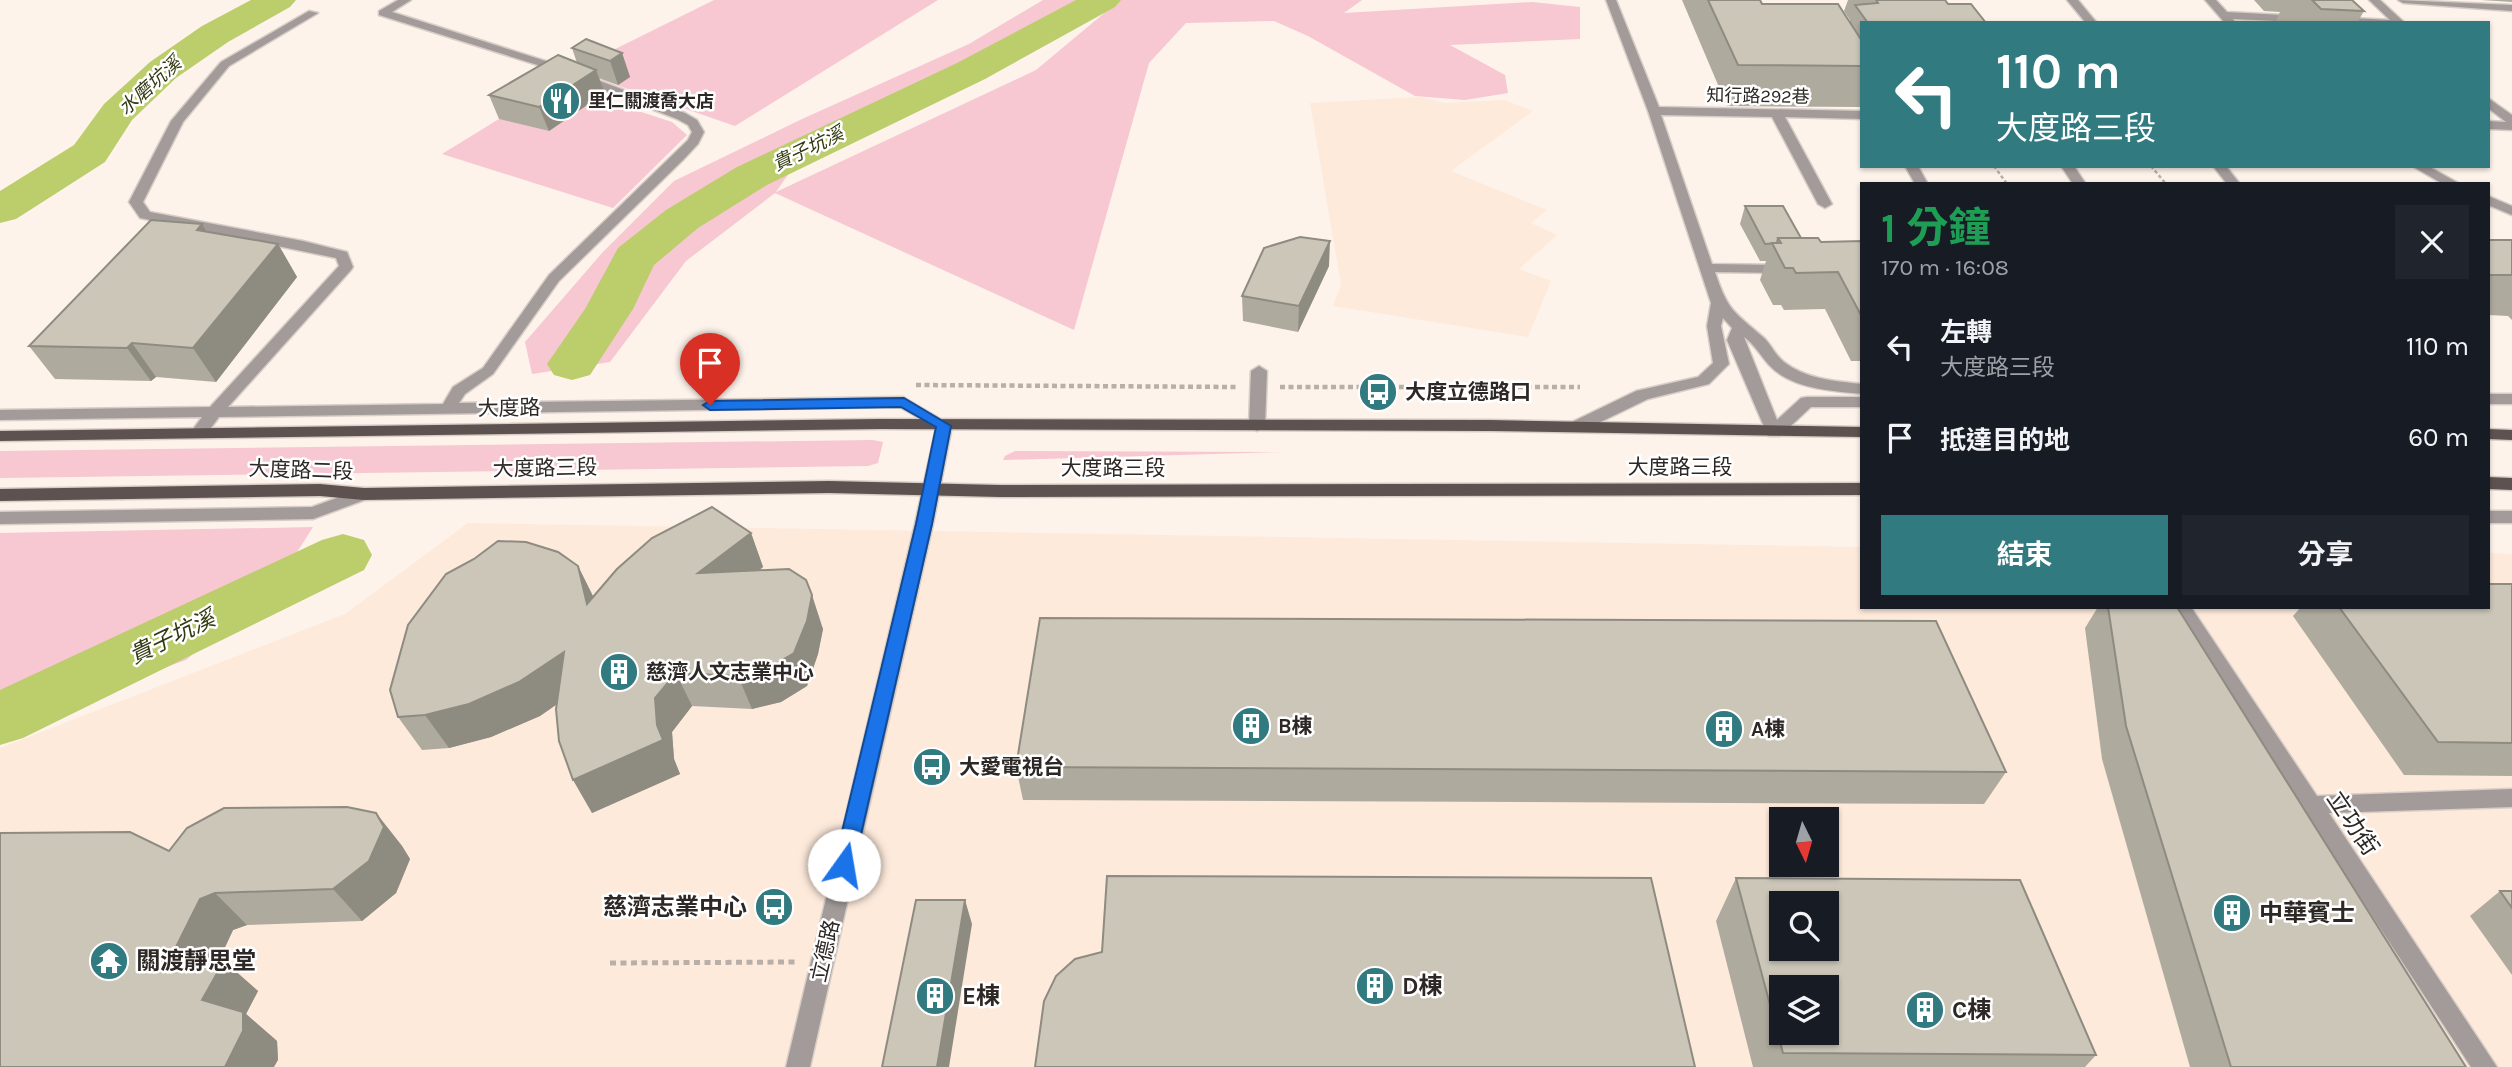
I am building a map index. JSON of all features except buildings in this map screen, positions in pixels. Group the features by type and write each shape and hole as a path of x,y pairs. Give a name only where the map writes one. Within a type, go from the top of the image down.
{"main road":[{"name":"大度路三段","path":"580,428 1578,426 1860,432"},
{"name":"大度路","path":"438,430 580,428"},
{"name":"大度路二段","path":"0,436 438,430"},
{"path":"2490,435 2512,435"},
{"name":"大度路三段","path":"363,494 829,487 1860,489"},
{"name":"大度路二段","path":"0,495 320,490 363,494"}],"street":[{"path":"406,0 383,13 574,75 681,116 693,123 698,132 694,141 679,157 554,278 488,371 459,391 447,409"},
{"path":"1611,0 1654,111 1699,254 1718,303 1740,328 1759,341 1776,364 1799,378 1832,386 1860,389"},
{"path":"2072,0 2090,21"},
{"path":"2210,0 2227,19 2308,19"},
{"path":"2374,0 2398,21"},
{"path":"2403,0 2512,8"},
{"path":"199,432 346,267 342,255 303,244 145,215 136,202 177,121 225,64 313,13"},
{"path":"2322,20 2345,21"},
{"path":"2490,103 2512,124"},
{"name":"知行路292巷","path":"1654,111 1860,115"},
{"path":"1777,114 1825,204"},
{"path":"2490,125 2512,124"},
{"path":"2221,168 2232,182"},
{"path":"2422,168 2450,182"},
{"path":"2490,201 2512,211"},
{"path":"1706,268 1796,268"},
{"path":"1578,426 1645,393 1692,386 1712,377 1721,364 1714,326 1718,303"},
{"path":"1740,328 1735,340 1774,432 1807,402 1860,402"},
{"path":"1257,426 1259,379"},
{"path":"2490,399 2512,399"},
{"path":"0,415 904,402 944,426"},
{"name":"立德路","path":"798,1067 921,537 944,426"},
{"name":"大度路二段","path":"0,518 313,513 363,494"},
{"path":"2490,517 2512,517"},
{"name":"立功街","path":"2182,609 2484,1067"},
{"path":"2309,805 2512,798"}],"path":[{"path":"2153,168 2164,182"},
{"path":"904,385 1259,379 1580,387"},
{"path":"610,963 822,961"}],"shaded area":[{"path":"714,0 938,0 735,126 573,70"},
{"path":"1043,0 1085,0 962,71 816,134 776,192 1036,70 1120,0 1362,0 1344,13 1532,2 1580,7 1580,39 1450,45 1505,75 1508,93 1465,100 1415,96 1308,36 1274,21 1186,23 1149,63 1074,330 775,193 686,261 610,362 532,374 525,342 602,253 674,181 802,119 969,44"},
{"path":"1421,97 1445,103 1504,100 1533,111 1451,171 1547,210 1531,223 1557,235 1519,269 1551,281 1528,337 1333,306 1341,285 1310,103"},
{"path":"598,98 672,122 687,135 613,208 442,154 499,119 549,131"},
{"path":"873,440 883,442 878,463 868,466 0,478 0,451"},
{"path":"1015,451 1283,452 1003,460"},
{"path":"468,523 1860,547 1860,609 2490,609 2490,553 2512,554 2512,1067 0,1067 0,748 345,614"},
{"path":"313,527 280,579 186,660 0,727 0,533"}],"waterway":[{"name":"水磨坑溪","path":"0,210 90,153 118,112 163,70 215,34 278,0"},
{"name":"貴子坑溪","path":"572,364 609,309 634,258 682,219 752,176 971,71 1103,0"},
{"name":"貴子坑溪","path":"0,719 343,555"}],"place":[{"name":"里仁關渡喬大店","path":"561,101"},
{"name":"大度立德路口","path":"1378,392"},
{"name":"慈濟人文志業中心","path":"619,672"},
{"name":"B棟","path":"1251,726"},
{"name":"A棟","path":"1724,729"},
{"name":"大愛電視台","path":"932,767"},
{"name":"慈濟志業中心","path":"774,907"},
{"name":"中華賓士","path":"2232,913"},
{"name":"關渡靜思堂","path":"109,961"},
{"name":"D棟","path":"1375,986"},
{"name":"E棟","path":"935,996"},
{"name":"C棟","path":"1925,1010"}],"route":[{"path":"710,405 904,402 944,426 924,524 844,865"}]}
